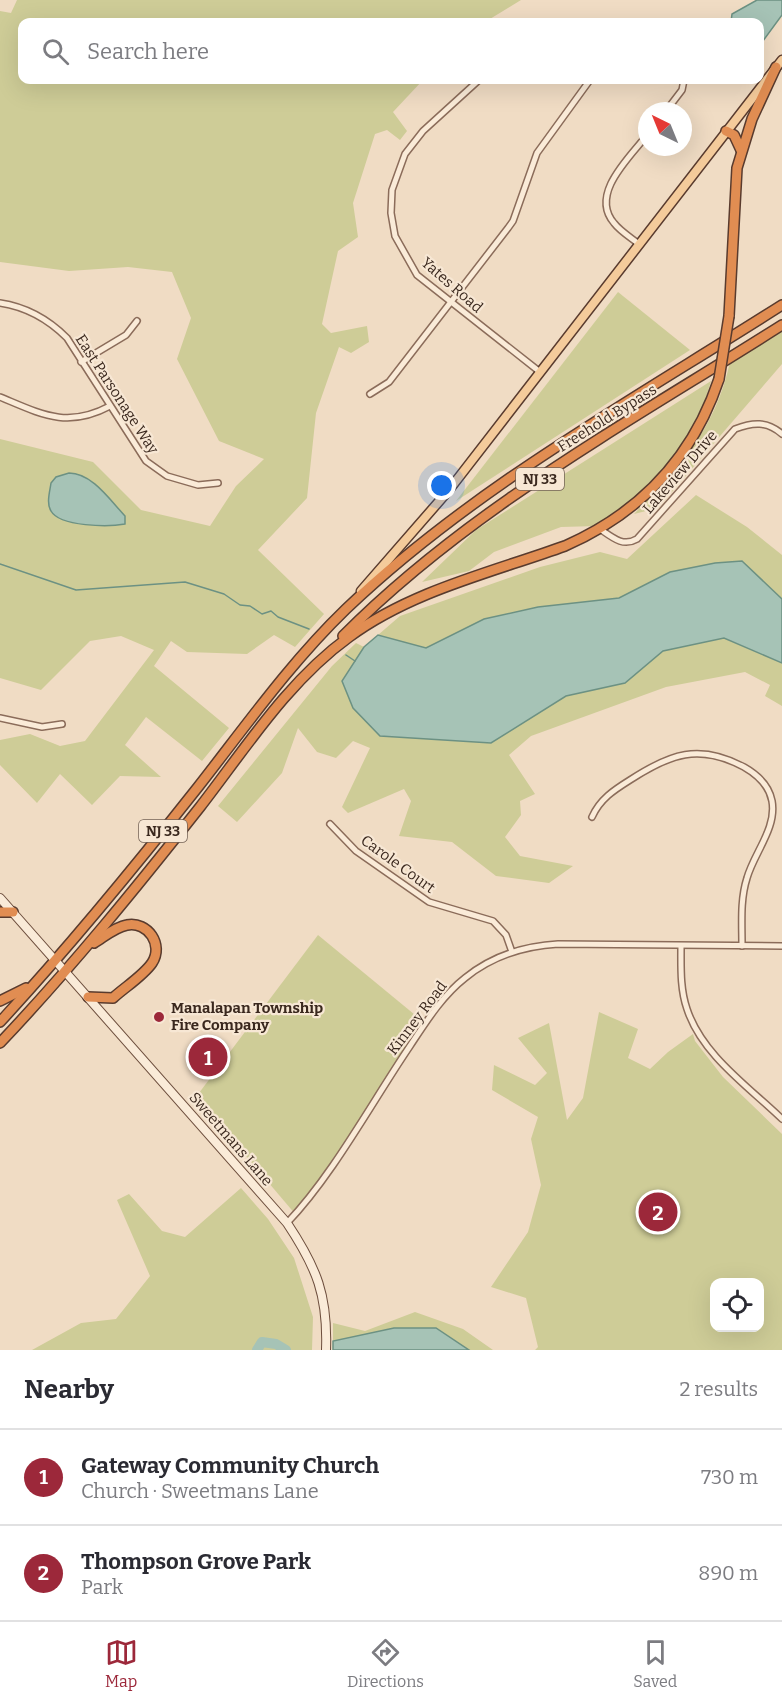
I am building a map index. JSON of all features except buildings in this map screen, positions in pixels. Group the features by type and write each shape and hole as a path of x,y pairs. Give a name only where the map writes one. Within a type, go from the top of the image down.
{"highway":[{"path":"318,661 349,637 405,604 565,546 600,529 642,500 673,467 698,431 719,379 729,316 736,176 741,150 752,119 779,63"},
{"path":"726,131 734,135 741,150"},
{"name":"Freehold Bypass","path":"346,610 439,529 489,493 782,305"},
{"name":"Freehold Bypass","path":"318,661 402,580 483,517 782,325"},
{"name":"NJ 33","path":"0,1022 145,854 292,668 346,610"},
{"name":"NJ 33","path":"0,1043 86,947 318,661"},
{"path":"0,912 13,912"},
{"path":"86,947 115,930 132,925 148,932 156,949 154,960 148,968 113,998 88,997"},
{"path":"0,1001 10,998 38,980"}],"main road":[{"path":"764,82 779,63"},
{"path":"346,610 406,540 540,372 763,84"}],"street":[{"name":"Yates Road","path":"475,84 423,131 405,154 392,190 391,213 395,236 402,253 417,275 540,372"},
{"path":"370,394 389,382 513,221 537,153 587,84"},
{"path":"673,102 682,90 683,84"},
{"path":"638,147 615,176 606,198 612,222 639,244"},
{"name":"East Parsonage Way","path":"0,303 18,306 56,327 146,461 157,471 198,485 218,483"},
{"path":"81,362 126,335 137,321"},
{"path":"0,397 58,419 92,416 110,406"},
{"name":"Lakeview Drive","path":"600,529 620,542 629,543 638,539 735,429 748,424 762,423 782,434"},
{"path":"0,718 42,727 62,724"},
{"path":"591,817 598,804 607,795 652,765 677,755 696,753 717,756 758,776 768,790 773,812 745,885 742,946"},
{"name":"Carole Court","path":"330,824 356,851 429,902 493,921 506,934 512,952"},
{"name":"Sweetmans Lane","path":"0,898 287,1223 307,1256 324,1301 326,1350"},
{"name":"Kinney Road","path":"287,1223 320,1182 445,997 473,972 512,952 558,944 782,946"},
{"path":"681,945 682,988 686,1008 696,1030 713,1053 782,1119"}],"shaded area":[{"path":"17,0 521,0 492,18 18,18 18,84 419,84 393,112 407,131 400,140 387,130 375,134 353,203 358,237 338,251 322,324 331,333 367,326 369,342 351,353 339,347 316,413 307,498 258,550 324,614 295,647 274,635 247,654 187,652 171,641 154,666 229,728 202,761 146,717 125,745 161,777 120,776 92,805 60,774 37,803 0,765 0,740 30,734 60,746 85,741 154,650 121,636 90,641 41,690 0,678 0,439 93,462 141,510 210,526 236,486 264,459 219,441 177,359 191,318 172,272 128,267 69,271 0,262 0,11 11,13"},
{"path":"757,0 782,0 782,15 764,40 764,18 732,18 732,14"},
{"path":"618,292 690,350 456,501"},
{"path":"782,330 782,364 658,508 634,514 694,446 715,408 730,362"},
{"path":"711,381 704,404 676,456 633,499 597,526 561,527 494,552 469,571 422,582 476,530"},
{"path":"69,473 85,477 100,488 125,516 125,524 85,525 56,516 49,504 51,483 56,477"},
{"path":"696,495 747,527 782,555 782,599 742,561 670,572 619,598 538,607 484,619 426,648 378,635 400,616 540,567 600,552 627,559"},
{"path":"742,561 782,599 782,663 724,638 663,651 625,683 566,696 491,743 380,736 353,708 342,681 364,647 378,635 426,648 484,619 538,607 619,598 670,572 715,563"},
{"path":"724,638 782,663 782,706 765,696 770,685 745,672 666,687 531,736 509,755 535,794 520,801 521,815 505,837 520,856 573,866 549,883 496,876 452,842 399,836 411,801 404,789 348,813 342,807 370,748 353,741 336,758 317,752 298,728 282,773 237,822 218,806 332,666 356,643 364,647 342,682 380,736 491,743 566,696 625,683 663,651"},
{"path":"318,935 426,1024 296,1215 196,1097"},
{"path":"599,1012 638,1029 628,1058 650,1069 668,1052 693,1034 695,1041 723,1077 782,1134 782,1350 535,1350 538,1347 526,1298 491,1287 528,1232 541,1185 531,1139 538,1117 492,1090 494,1065 535,1085 547,1073 518,1038 549,1023 567,1120 583,1098"},
{"path":"241,1188 268,1219 294,1258 313,1317 312,1350 32,1350 81,1323 116,1319 150,1276 117,1200 129,1194 162,1231 185,1237"},
{"path":"415,1312 463,1329 493,1350 469,1350 436,1328 333,1341 333,1323 365,1331"},
{"path":"394,1328 436,1328 469,1350 333,1350 333,1341"}],"waterway":[{"path":"0,564 76,590 185,582 224,594 240,605 250,606 262,614 271,611 278,617 309,629"},
{"path":"346,655 355,661"},
{"path":"257,1350 262,1342 276,1344 286,1350"}],"place":[{"name":"Manalapan Township Fire Company","path":"159,1017"},
{"name":"Gateway Community Church","path":"208,1057"},
{"name":"Thompson Grove Park","path":"658,1212"}]}
